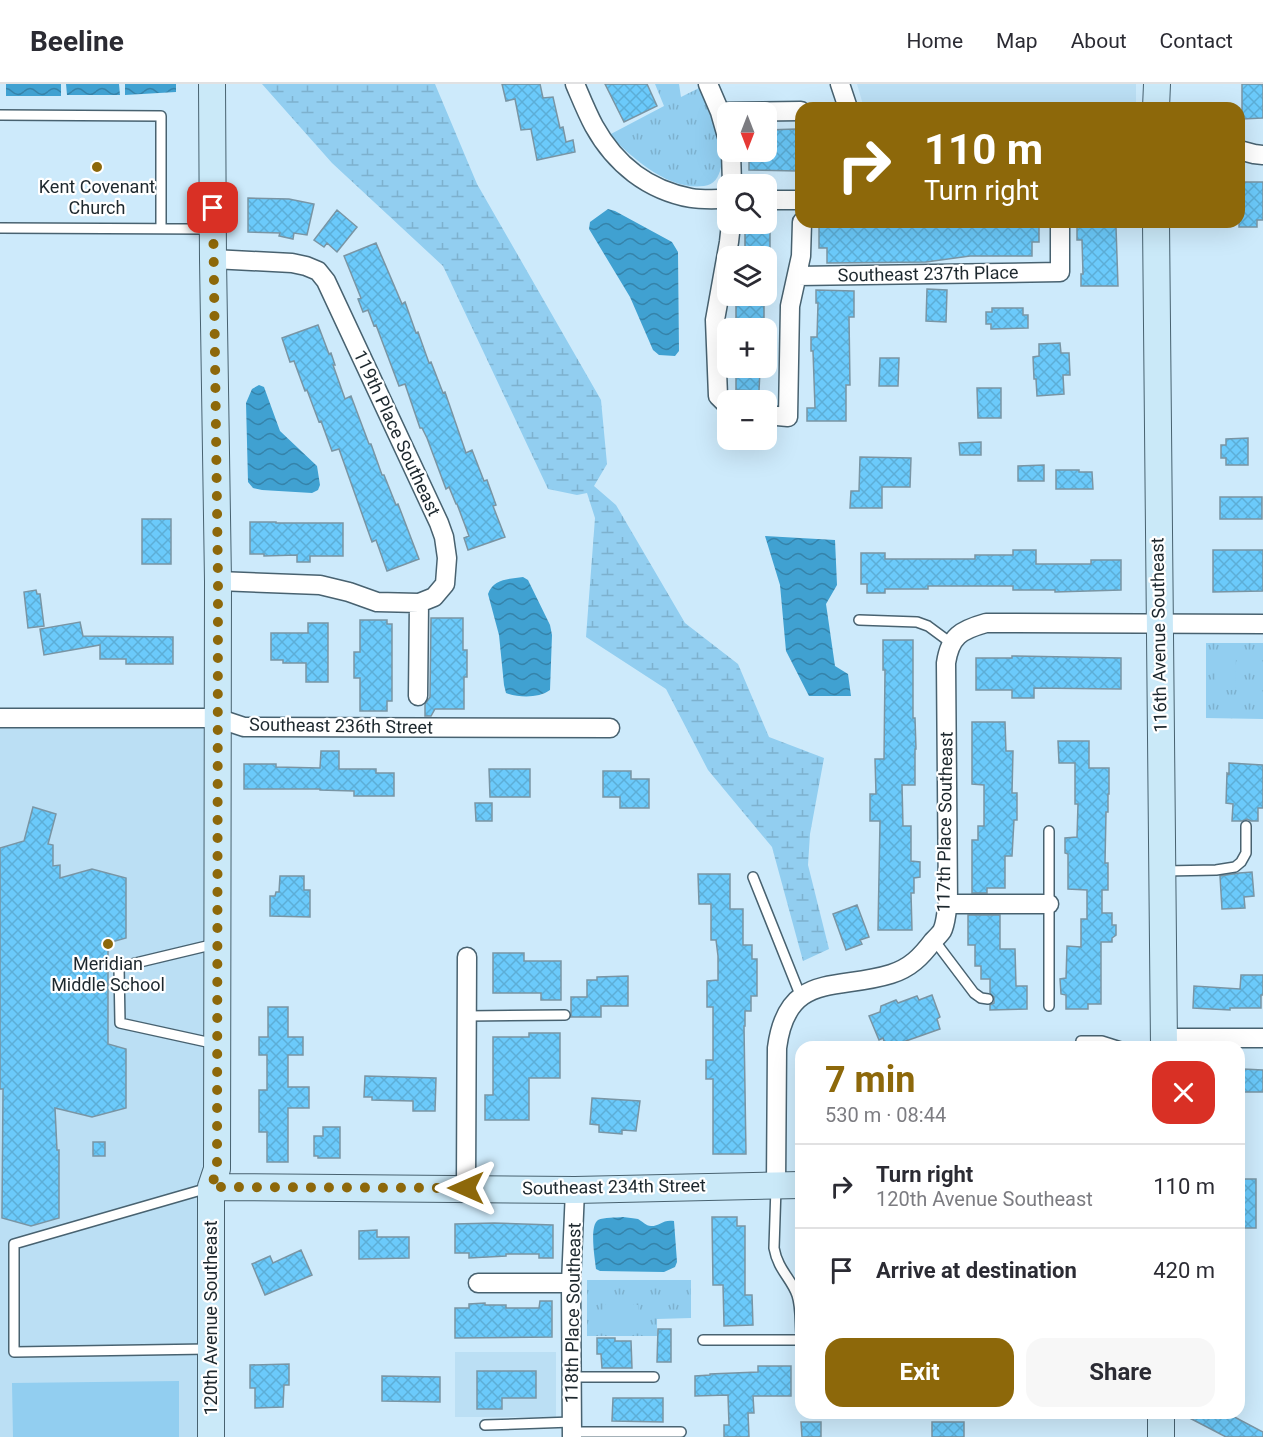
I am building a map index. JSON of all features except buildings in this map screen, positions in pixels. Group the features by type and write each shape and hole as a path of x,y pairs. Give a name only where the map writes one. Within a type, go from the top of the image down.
{"street":[{"name":"120th Avenue Southeast","path":"211,1437 211,1187 217,1170 218,1044 218,581 212,84"},
{"path":"575,84 594,127 620,161 634,174 669,192 693,198 717,199"},
{"path":"708,84 717,105"},
{"path":"840,84 846,102"},
{"path":"1156,102 1157,84"},
{"path":"777,111 795,111"},
{"path":"1245,152 1263,154"},
{"path":"777,200 795,200"},
{"path":"777,416 788,417 790,306 801,256 802,228"},
{"name":"Southeast 237th Place","path":"797,276 1060,272 1060,228"},
{"name":"116th Avenue Southeast","path":"1156,228 1164,1041"},
{"path":"718,390 715,320 730,234"},
{"name":"119th Place Southeast","path":"213,259 292,263 306,266 318,272 326,280 444,537 447,558 444,584 434,597 419,603"},
{"path":"218,581 321,585 377,602 419,603 418,696"},
{"path":"951,643 968,629 986,623 1263,624"},
{"name":"117th Place Southeast","path":"801,997 814,989 828,985 876,978 910,966 943,930 948,904 946,663 951,643"},
{"name":"Southeast 236th Street","path":"0,718 217,718 244,727 610,728"},
{"path":"948,904 1049,904"},
{"path":"466,1188 467,957"},
{"path":"776,1185 779,1030 791,1007 801,997"},
{"path":"1189,1041 1263,1038"},
{"name":"Southeast 234th Street","path":"211,1187 575,1190 795,1185"},
{"name":"118th Place Southeast","path":"572,1430 571,1282 575,1190"},
{"path":"478,1283 571,1282"},
{"path":"1161,1419 1161,1437"}],"lane":[{"path":"0,115 161,116 161,229"},
{"path":"0,228 213,229"},
{"path":"859,620 917,622 928,626 951,643"},
{"path":"1162,871 1216,870 1235,867 1246,853 1246,826"},
{"path":"1049,831 1049,1006"},
{"path":"753,877 801,997"},
{"path":"934,940 974,993 981,998 988,999"},
{"path":"218,944 119,966 120,1023 218,1044"},
{"path":"467,1016 565,1015"},
{"path":"1081,1041 1102,1041"},
{"path":"776,1185 774,1248 781,1269 795,1290"},
{"path":"210,1349 14,1352 14,1244 211,1187"},
{"path":"703,1340 795,1340"},
{"path":"572,1377 654,1377"},
{"path":"485,1425 572,1430 681,1432"}],"shaded area":[{"path":"857,84 1136,84 1136,102 862,102"},
{"name":"Meridian Middle School","path":"0,718 217,718 211,1437 0,1437"},
{"path":"455,1352 556,1352 556,1417 455,1417"}],"green space":[{"path":"262,84 435,84 477,184 601,400 607,464 594,486 616,505 685,623 738,664 769,737 824,758 810,834 808,865 829,949 803,961 772,847 708,770 666,689 586,637 595,518 587,493 577,495 548,489 443,266 332,163"},
{"path":"655,84 679,84 681,97 699,88 717,136 717,162 721,162 716,180 711,184 691,186 664,178 628,153 609,135 664,106"},
{"path":"1206,643 1263,643 1263,719 1206,718"},
{"path":"1216,658 1236,658 1235,690 1216,690"},
{"path":"587,1280 691,1280 691,1318 657,1319 657,1336 587,1336"},
{"path":"603,1305 638,1305 638,1326 603,1326"},
{"path":"179,1381 179,1437 13,1437 12,1383"}],"water":[{"path":"6,84 61,84 61,96 6,96"},
{"path":"66,84 119,84 120,95 67,95"},
{"path":"125,84 176,84 176,92 125,95"},
{"path":"608,209 672,242 678,252 679,351 675,356 659,355 653,350 630,297 589,229 590,222"},
{"path":"259,385 264,387 280,431 317,466 320,485 318,490 312,493 262,490 253,488 248,482 246,403 252,389"},
{"path":"765,536 835,540 837,585 826,604 835,666 848,674 851,696 809,696 786,651 780,585"},
{"path":"523,577 528,580 550,625 552,635 550,690 540,695 517,696 506,693 499,635 488,594 490,589 498,583"},
{"path":"623,1217 638,1219 651,1226 674,1221 677,1262 675,1267 664,1272 600,1271 596,1269 593,1243 595,1223 601,1219"}],"place":[{"name":"Kent Covenant Church","path":"97,167"},
{"name":"Meridian Middle School","path":"108,944"}],"route":[{"path":"213,208 218,581 218,1044 217,1170 211,1187 466,1188"}]}
